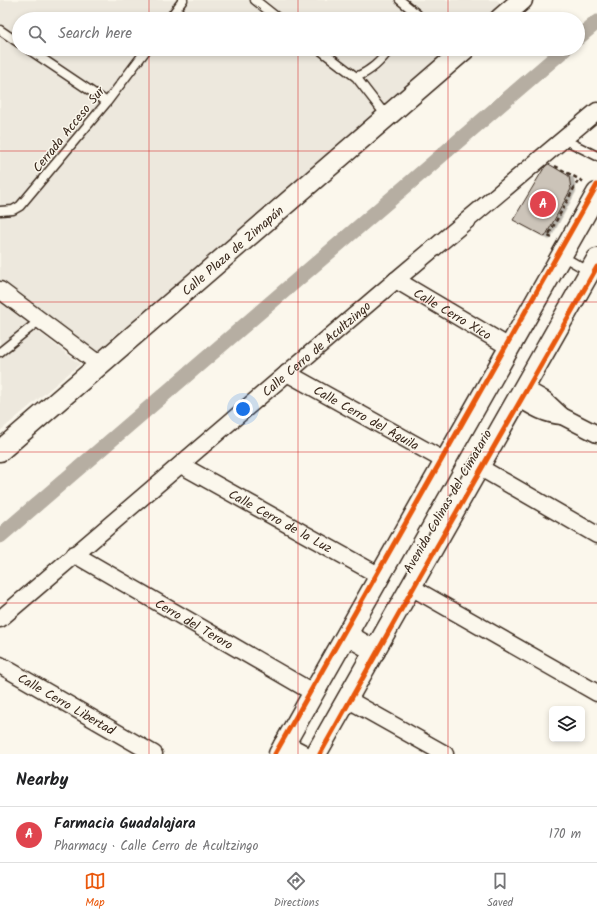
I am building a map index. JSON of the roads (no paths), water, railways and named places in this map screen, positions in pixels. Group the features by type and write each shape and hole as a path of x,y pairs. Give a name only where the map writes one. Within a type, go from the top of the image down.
{"street":[{"path":"506,12 515,2"},
{"name":"Calle Plaza de Zimapán","path":"0,451 457,56"},
{"name":"Calle Cerro de Acultzingo","path":"0,619 74,554 181,465 396,280 597,111"},
{"name":"Avenida Colinas del Cimatario","path":"288,751 314,693 564,250 591,188"},
{"name":"Avenida Colinas del Cimatario","path":"316,754 521,393 595,269"},
{"name":"Calle Cerro Xico","path":"396,280 509,347"},
{"path":"0,290 100,365"},
{"name":"Calle Cerro del Águila","path":"287,373 445,461"},
{"path":"521,393 540,412 562,416 597,434"},
{"path":"478,402 507,418"},
{"name":"Calle Cerro de la Luz","path":"181,465 380,576"},
{"path":"479,467 597,535"},
{"path":"413,517 441,534"},
{"name":"Cerro del Teroro","path":"74,554 314,693"},
{"path":"411,587 597,692"},
{"path":"347,635 375,651"},
{"name":"Calle Cerro Libertad","path":"0,665 154,754"},
{"path":"347,699 445,754"}],"lane":[{"path":"174,12 183,0"},
{"path":"255,0 271,12"},
{"path":"400,0 415,12"},
{"path":"0,30 12,38"},
{"path":"38,56 107,102"},
{"name":"Cerrada Acceso Sur","path":"0,211 13,210 20,206 107,102 141,56"},
{"path":"328,56 356,77 387,117"},
{"path":"356,77 367,73 384,56"},
{"path":"563,139 597,156"},
{"path":"564,250 595,269"},
{"path":"0,352 40,320"}],"waterway":[{"path":"585,32 597,22"},
{"path":"0,536 557,56"}],"place":[{"name":"Farmacia Guadalajara","path":"543,204"}]}
